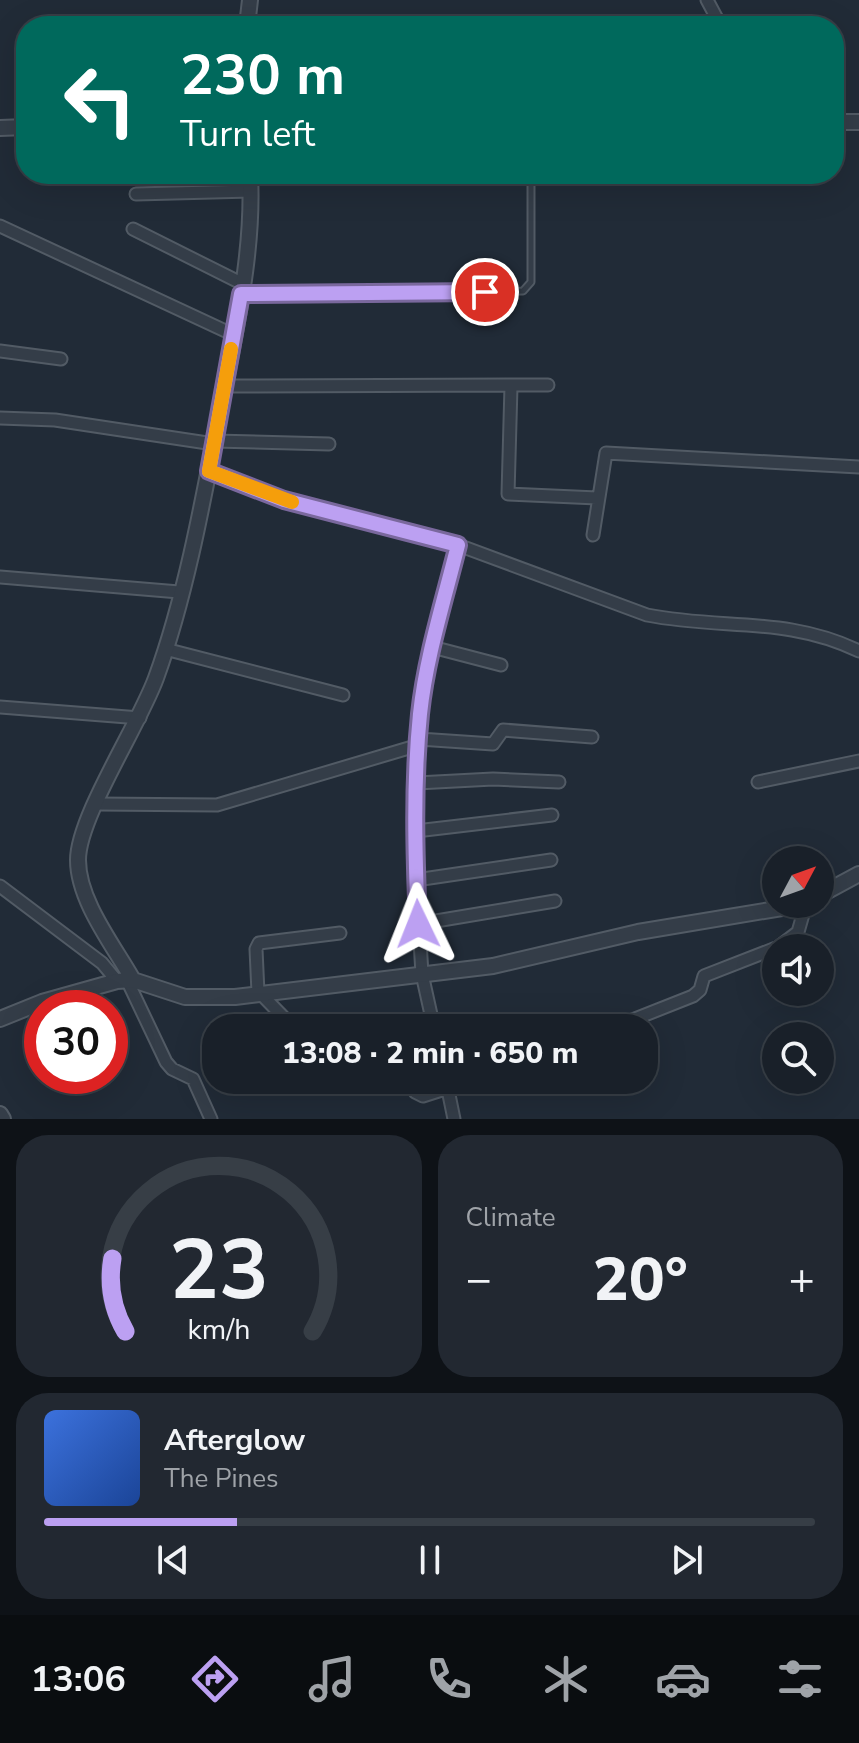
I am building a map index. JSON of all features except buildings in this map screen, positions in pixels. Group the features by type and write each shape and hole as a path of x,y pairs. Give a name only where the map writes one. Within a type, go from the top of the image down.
{"street":[{"path":"211,1119 193,1079 166,1062 88,899 78,864 81,839 140,718 165,649 209,471 225,386 251,237 251,184"},
{"path":"136,194 251,191"},
{"path":"0,226 234,335"},
{"path":"133,229 242,289"},
{"path":"0,351 61,359"},
{"path":"225,386 548,385"},
{"path":"511,386 508,494 597,498"},
{"path":"0,418 55,420 214,442 329,444"},
{"path":"593,535 606,453 859,467"},
{"path":"209,471 284,500 458,545 647,615 675,621 805,630 859,651"},
{"path":"431,1014 422,974 416,880 419,742 432,647 458,545"},
{"path":"0,577 179,592"},
{"path":"432,647 501,665"},
{"path":"165,649 343,695"},
{"path":"0,707 140,718"},
{"path":"97,804 217,805 419,742 493,744 503,730 592,737"},
{"path":"758,782 859,761"},
{"path":"417,783 493,779 559,782"},
{"path":"416,831 552,815"},
{"path":"416,880 551,860"},
{"path":"834,887 859,874"},
{"path":"0,886 125,980 185,997 218,998 493,966 638,932 762,911"},
{"path":"418,924 555,901"},
{"path":"280,1014 259,993 256,949 259,943 340,933"},
{"path":"647,1014 693,996 700,990 704,976 762,953"},
{"path":"0,1019 42,1002 125,980"},
{"path":"448,1094 452,1118"}],"lane":[{"path":"242,289 523,291 531,282 531,184"}],"slow traffic":[{"path":"231,349 209,471 252,490 292,502"}],"route":[{"path":"418,924 415,858 420,716 432,647 458,545 284,500 209,471 241,294 485,292"}]}
